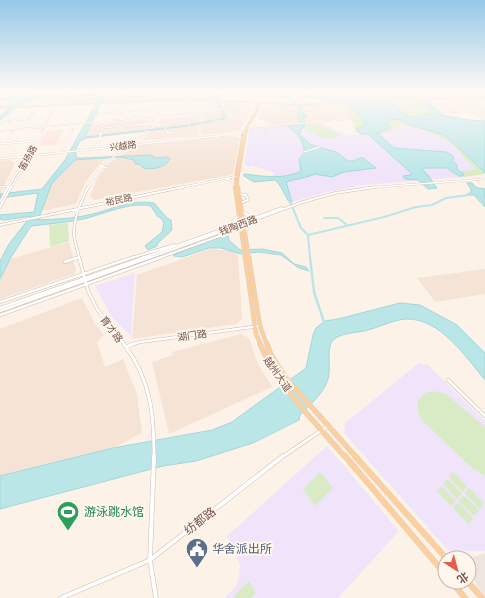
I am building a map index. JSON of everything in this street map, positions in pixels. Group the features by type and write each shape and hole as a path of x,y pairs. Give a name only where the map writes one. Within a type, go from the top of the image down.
{"main road":[{"name":"越州大道","path":"245,133 251,118"},
{"name":"越州大道","path":"254,118 245,133 235,182 243,249 246,255 260,326 271,355 285,376 314,410 439,550"},
{"name":"越州大道","path":"237,176 248,249 246,255 255,327 266,359 280,380 309,415 437,565"},
{"path":"458,590 465,598"},
{"path":"475,590 482,598"}],"street":[{"path":"0,124 8,121 29,118"},
{"name":"笛扬路","path":"0,202 30,155 50,118"},
{"path":"91,123 94,118"},
{"path":"120,126 123,118"},
{"path":"0,131 157,118"},
{"name":"育才路","path":"156,598 150,560 154,487 154,428 146,383 134,358 97,309 85,281 78,258 74,236 78,208 92,180 110,159 138,139 154,124 157,118"},
{"path":"198,138 202,118"},
{"path":"214,118 221,124 238,120 239,118"},
{"path":"247,128 351,119"},
{"path":"96,148 103,128 154,124 166,126 172,122 187,120 190,122 188,130 172,133 167,133 166,126"},
{"path":"264,127 268,133"},
{"path":"60,152 73,129"},
{"path":"3,144 14,130"},
{"path":"172,133 174,140"},
{"name":"兴越路","path":"0,159 245,133"},
{"path":"138,139 138,142 144,144"},
{"name":"笛扬路","path":"7,193 9,186 26,156 37,141"},
{"path":"0,144 37,141"},
{"path":"304,152 319,146"},
{"path":"113,147 121,148 120,152"},
{"name":"裕民路","path":"0,225 237,176"},
{"name":"钱陶西路","path":"85,281 184,242 289,206 335,193 367,188 485,178"},
{"path":"220,179 228,179 235,182"},
{"path":"0,187 9,186"},
{"path":"239,194 246,195 248,200 240,203"},
{"name":"笛扬路","path":"0,207 3,199"},
{"path":"242,212 246,215 257,217"},
{"path":"219,230 230,224 238,216"},
{"path":"245,233 251,222 257,217"},
{"name":"钱陶西路","path":"0,310 85,281 224,230 239,223"},
{"path":"224,230 236,230 241,233"},
{"path":"0,316 85,281 236,230"},
{"path":"0,302 156,249 184,242"},
{"name":"湖门路","path":"126,347 140,342 260,326"},
{"path":"448,380 485,416"},
{"name":"纺都路","path":"61,598 150,560 286,454 328,426"}],"shaded area":[{"path":"200,118 197,136 143,140 161,119"},
{"path":"205,118 248,118 239,131 201,135"},
{"path":"258,118 351,118 273,125"},
{"path":"149,119 150,122 145,129 84,137 91,124"},
{"path":"319,122 348,135 379,134 403,125 431,133 444,138 457,148 464,158 476,170 463,176 464,177 363,185 328,192 292,202 285,182 280,177 271,177 275,173 251,165 249,167 245,165 249,129"},
{"path":"64,129 56,145 38,146 47,131"},
{"path":"234,136 240,138 233,173 230,175 94,200 90,196 98,177 106,166 133,146"},
{"path":"108,158 99,164 90,176 84,185 76,204 41,211 52,183 73,161"},
{"path":"9,160 15,163 0,194 0,161"},
{"path":"69,242 76,271 74,274 0,299 0,279 10,259"},
{"path":"210,249 230,251 238,255 242,319 236,324 132,339 137,275"},
{"path":"485,269 485,294 435,302 417,278"},
{"path":"135,273 131,336 112,317 95,286"},
{"path":"82,298 95,324 104,335 97,342 105,367 123,359 137,394 142,433 113,448 0,476 0,329"},
{"path":"241,334 249,338 258,364 272,387 169,434 152,362 173,355 172,352"},
{"path":"419,363 428,365 485,421 485,551 448,550 344,433 345,423"},
{"path":"327,446 399,531 338,598 224,598 236,586 240,566 237,555 227,536"},
{"path":"485,553 485,597 477,586 477,556"}],"green space":[{"path":"351,118 361,118 365,126 357,128 361,134 355,131 354,123"},
{"path":"398,118 410,125 445,135 485,174 464,177 464,174 459,171 475,170 474,168 452,144 439,136 403,125 378,135 368,136 361,134 375,133 389,129 386,124 390,120"},
{"path":"318,124 340,134 336,137 327,138 304,129 309,125"},
{"path":"68,223 69,241 50,247 49,225"},
{"path":"433,391 446,394 485,427 485,476 472,468 423,421 418,412 418,401 425,393"},
{"path":"320,472 333,488 315,506 303,489"},
{"path":"453,472 467,486 463,492 449,477"},
{"path":"447,479 462,493 457,499 443,484"},
{"path":"441,486 456,501 451,506 437,491"},
{"path":"469,488 484,503 480,509 465,493"},
{"path":"463,495 479,510 474,516 459,501"},
{"path":"458,502 473,518 469,525 453,508"},
{"path":"249,581 256,593 251,598 235,598 234,596"}],"water":[{"path":"88,118 94,118 85,137 188,125 225,118 188,126 86,138 80,141 76,148 76,157 80,158 151,155 156,158 168,157 170,159 162,166 151,169 143,168 140,164 135,164 134,160 121,157 75,160 52,183 38,220 63,219 82,216 136,202 144,202 154,203 167,218 171,220 172,230 158,243 157,246 148,250 145,246 162,232 164,223 151,206 142,205 124,207 78,220 31,226 10,259 0,279 0,261 9,244 31,216 4,220 0,219 0,215 34,212 38,193 0,198 0,194 42,189 65,160"},
{"path":"298,118 303,118 305,122 301,123 306,126 299,130 301,132 299,134 311,145 336,152 348,161 363,158 376,168 344,172 332,177 314,174 286,182 292,202 289,202 279,184 275,180 254,182 244,176 244,174 287,176 301,171 299,159 304,153 303,144 297,134 287,126 296,124 300,121"},
{"path":"362,118 457,118 485,121 485,173 445,135 410,125 400,119 390,120 387,123 389,129 377,133 394,148 446,152 452,155 454,158 452,161 457,165 457,169 464,174 463,176 459,176 447,168 423,168 422,170 429,176 437,188 428,189 418,180 405,179 403,176 411,175 411,173 368,134 361,134 357,131 357,128 365,126"},
{"path":"467,183 472,183 477,188 485,189 485,207 474,195 466,195 471,192 471,189"},
{"path":"224,235 228,236 229,240 240,250 262,249 282,253 294,264 306,267 309,271 299,268 281,255 259,252 241,254 221,248 209,248 182,257 173,255"},
{"path":"400,303 420,305 457,325 485,353 485,380 451,340 430,325 418,320 406,319 390,322 369,330 341,335 331,343 329,351 329,375 326,384 316,398 300,415 299,420 253,443 196,461 163,466 0,509 0,476 113,448 212,430 232,422 306,368 313,335 316,328 325,321"}],"waterway":[{"path":"308,235 384,217 416,207 432,205 446,198 469,195"},
{"path":"289,199 301,228 308,235"},
{"path":"324,218 338,218 347,225"},
{"path":"308,235 310,258"},
{"path":"310,257 314,292 325,325"}],"place":[{"name":"游泳跳水馆","path":"68,532"},
{"name":"华舍派出所","path":"197,568"}]}
